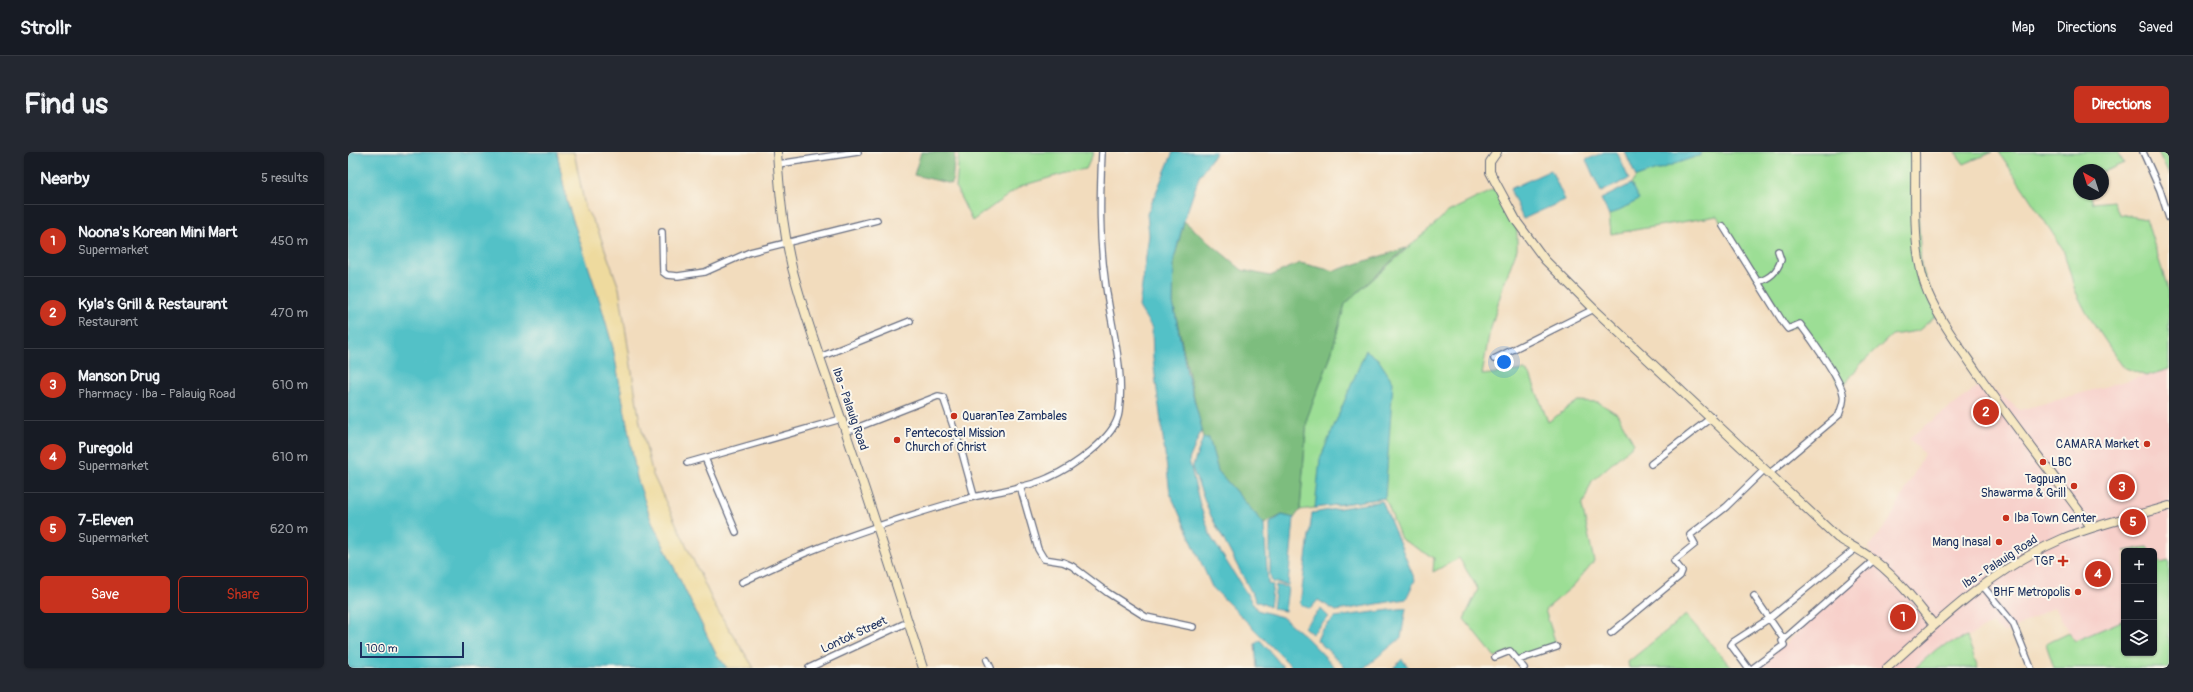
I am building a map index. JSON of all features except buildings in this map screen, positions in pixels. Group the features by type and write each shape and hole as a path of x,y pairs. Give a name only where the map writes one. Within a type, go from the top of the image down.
{"main road":[{"name":"Iba - Palauig Road","path":"777,152 788,244 797,286 923,668"},
{"path":"1497,152 1490,162 1490,172 1517,222 1544,260 1594,309 1712,418 1838,538 1874,560 1912,597 1934,625"},
{"path":"1915,152 1917,237 1921,266 1928,293 1961,348 2011,422 2091,527"},
{"name":"Iba - Palauig Road","path":"1887,668 1934,625 1982,585 2028,556 2054,542 2091,527 2169,506"}],"street":[{"path":"778,164 858,152"},
{"path":"742,582 807,552 876,526 974,496 1047,479 1070,465 1101,442 1115,427 1119,414 1120,374 1105,280 1099,209 1102,152"},
{"path":"2143,152 2160,190 2169,218"},
{"path":"662,232 663,272 667,275 678,276 705,272 750,252 788,244 877,220"},
{"path":"1611,633 1680,576 1682,571 1674,561 1696,544 1690,535 1726,507 1767,471 1838,415 1843,402 1844,395 1822,355 1800,324 1788,329 1723,226"},
{"path":"1758,282 1768,279 1778,269 1781,260 1778,251"},
{"path":"1494,359 1594,309"},
{"path":"820,357 910,321"},
{"path":"846,432 938,396 943,397 961,449 974,496"},
{"path":"1651,464 1712,418"},
{"path":"687,464 841,419"},
{"path":"706,458 736,532"},
{"path":"1020,486 1038,549 1044,559 1063,562 1072,566 1108,593 1146,617 1193,627"},
{"path":"1748,668 1731,645 1770,618 1855,548"},
{"path":"1753,668 1784,645 1784,640 1874,560"},
{"path":"1982,585 2013,623 2031,668"},
{"path":"1754,596 1784,640"},
{"name":"Lontok Street","path":"809,668 908,622"},
{"path":"1518,660 1557,647"},
{"path":"1495,657 1510,651 1524,668"},
{"path":"987,660 991,668"}],"shaded area":[{"path":"2169,369 2169,561 2161,563 2157,558 2157,548 2121,548 2121,621 2075,641 2054,607 2005,633 1991,624 1967,637 1938,648 1915,668 1753,668 1784,645 1874,560 1868,547 1888,523 1924,454 1909,438 1984,382 2020,410"}],"green space":[{"path":"921,152 955,152 952,184 914,175"},
{"path":"959,152 1094,152 1086,169 1073,171 1021,186 972,221 956,188"},
{"path":"1705,152 1915,152 1921,266 1939,313 1918,331 1892,335 1858,367 1842,388 1800,324 1788,329 1717,216 1611,234 1609,215 1638,200 1631,184 1636,177"},
{"path":"1955,152 1992,152 1964,164"},
{"path":"1999,152 2117,152 2124,163 2109,169 2109,164 2073,164 2073,200 2092,200 2093,203 2113,201 2119,214 2146,219 2169,292 2169,369 2146,376 2123,367 2086,312 2075,290 2063,249"},
{"path":"2158,152 2169,152 2169,175"},
{"path":"1497,188 1517,222 1517,249 1503,286 1489,335 1482,375 1525,370 1531,377 1548,422 1578,401 1598,402 1617,414 1634,444 1592,481 1582,506 1594,561 1573,586 1545,610 1557,647 1518,660 1510,651 1495,657 1464,619 1478,589 1459,558 1433,572 1434,558 1401,539 1385,498 1300,510 1307,418 1329,361 1345,304 1448,212"},
{"path":"1184,221 1242,270 1270,276 1300,263 1334,271 1406,248 1345,304 1329,361 1307,418 1300,510 1294,518 1282,515 1264,524 1218,471 1209,438 1203,438 1173,303 1174,259"},
{"path":"2157,558 2161,563 2169,561 2169,668 2054,668 2046,644 2069,633 2075,641 2121,621 2121,656 2157,656"},
{"path":"1686,615 1732,668 1629,668 1628,662"},
{"path":"1967,637 1978,668 1915,668 1938,648"}],"sand":[{"path":"557,152 574,152 585,207 598,230 619,288 640,423 653,475 716,608 754,668 727,668 716,654 651,520 637,478 613,348 600,302 567,202"}],"water":[{"path":"348,152 557,152 567,202 600,302 613,348 637,478 651,520 716,654 727,668 348,668"},
{"path":"1173,152 1216,152 1199,177 1184,221 1174,259 1173,303 1187,373 1202,429 1189,460 1200,505 1211,537 1257,610 1282,617 1306,637 1336,668 1293,668 1212,587 1170,493 1153,359 1152,328 1139,307 1149,235 1147,214"},
{"path":"1604,152 1617,152 1629,179 1601,192 1586,160"},
{"path":"1625,152 1701,152 1701,155 1636,177"},
{"path":"1551,170 1565,200 1523,219 1510,189"},
{"path":"1631,184 1639,200 1609,215 1601,199"},
{"path":"1366,350 1378,359 1393,382 1385,498 1315,508 1320,459"},
{"path":"1203,438 1209,438 1218,471 1264,524 1268,584 1273,585 1270,607 1256,601 1211,516 1192,468"},
{"path":"1382,501 1415,580 1406,599 1336,611 1318,600 1310,609 1300,604 1312,513"},
{"path":"1282,515 1294,518 1288,585 1272,582 1270,575 1270,523"},
{"path":"1276,585 1288,587 1285,611 1273,609"},
{"path":"1406,608 1401,638 1364,668 1346,668 1317,640 1321,631 1335,617"},
{"path":"1321,609 1329,617 1312,634 1304,627"},
{"path":"1260,640 1284,668 1257,668 1255,644"},
{"path":"1402,659 1409,668 1393,668"}],"place":[{"name":"Kyla's Grill & Restaurant","path":"1986,412"},
{"name":"QuaranTea Zambales","path":"954,416"},
{"name":"Pentecostal Mission Church of Christ","path":"897,440"},
{"name":"CAMARA Market","path":"2147,444"},
{"name":"LBC","path":"2043,462"},
{"name":"Tagpuan Shawarma & Grill","path":"2074,486"},
{"name":"Manson Drug","path":"2122,487"},
{"name":"Iba Town Center","path":"2006,518"},
{"name":"7-Eleven","path":"2133,522"},
{"name":"Mang Inasal","path":"1999,542"},
{"name":"TGP","path":"2063,561"},
{"name":"Puregold","path":"2098,574"},
{"name":"BHF Metropolis","path":"2078,592"},
{"name":"Noona's Korean Mini Mart","path":"1903,617"}]}
